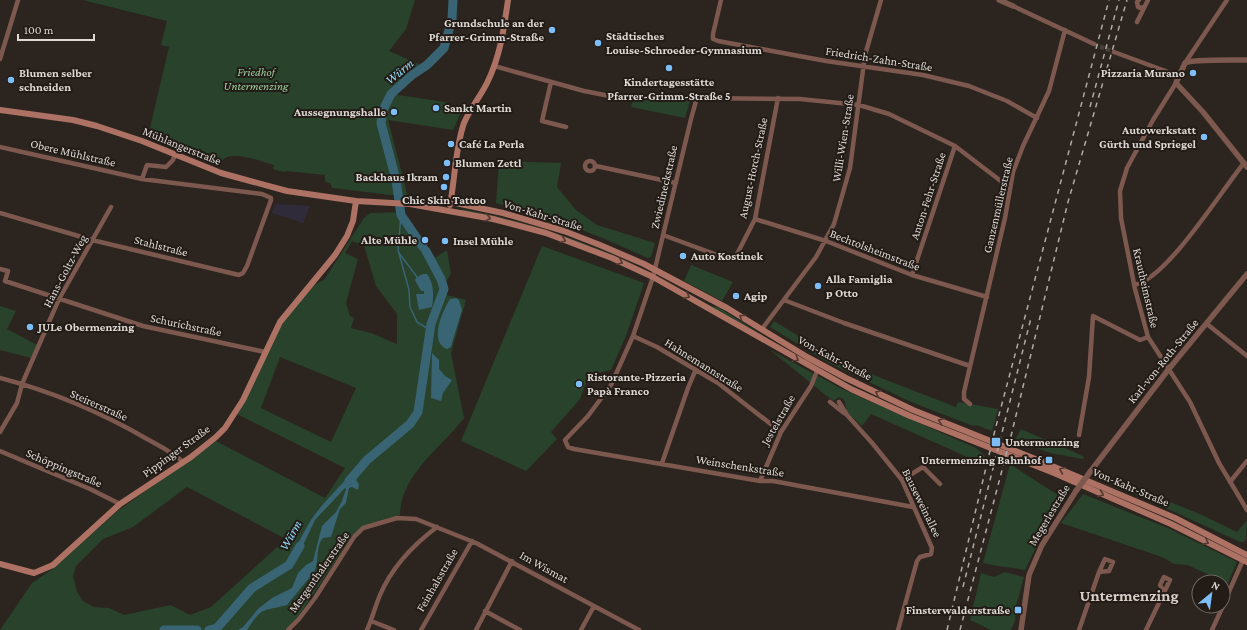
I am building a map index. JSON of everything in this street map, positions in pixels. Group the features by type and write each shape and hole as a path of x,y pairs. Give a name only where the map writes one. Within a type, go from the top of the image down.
{"main road":[{"path":"449,211 462,130 467,116 484,88 494,66 503,34 508,0"},
{"name":"Mühlangerstraße","path":"0,110 73,120 121,134 242,180 288,191 356,201"},
{"name":"Von-Kahr-Straße","path":"356,201 410,204 493,219 539,231 612,258 653,277 715,311 817,371 910,416 1054,474 1246,556"},
{"name":"Pippinger Straße","path":"0,564 34,573 52,565 120,504 204,448 225,428 243,400 280,322 335,255 347,236 353,221 356,201"},
{"name":"Von-Kahr-Straße","path":"410,204 425,202 451,202 503,213 564,231 654,269 728,308 846,378 906,406 1175,518 1246,556"}],"street":[{"path":"0,59 18,0"},
{"name":"Friedrich-Zahn-Straße","path":"721,0 713,39 759,49 863,67 923,75 968,86 1007,101 1037,118"},
{"name":"Willi-Wien-Straße","path":"762,329 826,242 840,204 850,168 863,67 881,0"},
{"path":"999,0 1094,44"},
{"path":"1140,0 1137,2 1138,7 1144,7"},
{"path":"1137,22 1148,0"},
{"path":"1134,285 1141,284 1169,262 1246,165 1203,112 1176,83 1185,63 1227,0"},
{"name":"Ganzenmüllerstraße","path":"970,404 964,399 970,366 1005,218 1010,188 1018,158 1050,91 1065,30"},
{"path":"1114,52 1179,76"},
{"path":"1185,63 1190,60 1247,60"},
{"path":"494,66 551,82 625,99"},
{"path":"551,82 542,121 566,127"},
{"name":"Krautheimstraße","path":"1176,83 1131,160 1120,192 1121,218 1134,285 1148,337 1190,402 1230,482 1247,510"},
{"name":"Zwiedineckstraße","path":"565,443 565,440 588,416 611,385 633,336 653,277 696,101 698,98 778,98"},
{"path":"778,98 819,100 859,105 889,114 956,146 1010,188"},
{"name":"August-Horch-Straße","path":"663,235 728,260 733,259 755,219 778,98"},
{"name":"Anton-Fehr-Straße","path":"912,275 956,146"},
{"name":"Obere Mühlstraße","path":"0,147 142,179 262,194 271,198 271,200"},
{"path":"142,179 147,165 166,166 173,160 174,154"},
{"path":"596,166 676,183"},
{"name":"Stahlstraße","path":"0,213 92,240 238,275 243,273 247,266 271,200"},
{"name":"Hans-Goltz-Weg","path":"0,432 17,402 22,384 59,300 111,208"},
{"name":"Bechtolsheimstraße","path":"755,219 826,242 912,275 987,298"},
{"path":"0,269 8,271 2,281"},
{"name":"Karl-von-Roth-Straße","path":"1098,463 1168,370 1247,274"},
{"name":"Schurichstraße","path":"2,281 143,326 265,352"},
{"path":"784,300 851,326 970,366"},
{"path":"1079,435 1088,377 1093,316 1140,340 1148,337"},
{"path":"1207,324 1247,356"},
{"name":"Hahnemannstraße","path":"633,336 696,369 718,383 781,432"},
{"path":"662,463 696,369"},
{"name":"Jestelstraße","path":"760,481 781,432 811,386 817,371"},
{"name":"Steirerstraße","path":"0,378 22,384 117,423 175,454 183,462"},
{"name":"Bauseweinallee","path":"830,402 847,415"},
{"name":"Bauseweinallee","path":"839,402 847,415 887,460 902,480 913,507 925,530 932,552 929,555 920,557 917,561 898,630"},
{"name":"Weinschenkstraße","path":"565,443 568,447 574,449 760,481 773,481 853,494 913,507"},
{"name":"Schöppingstraße","path":"0,452 90,489 120,504"},
{"path":"1230,482 1247,461"},
{"name":"Megerlestraße","path":"1021,630 1029,575 1042,545 1076,491 1098,463"},
{"path":"902,480 923,468 940,484"},
{"name":"Mergenthalerstraße","path":"288,630 303,614 350,543 363,528 397,518 416,519 437,527"},
{"path":"367,630 381,594 392,572 407,553 437,527"},
{"name":"Im Wismat","path":"437,527 472,541 512,561 639,630"},
{"name":"Feinhalsstraße","path":"421,630 472,541"},
{"path":"1231,589 1246,556"},
{"path":"476,630 512,561"},
{"path":"1079,630 1099,572"},
{"path":"1146,630 1164,592"},
{"path":"581,630 594,606"},
{"path":"486,611 520,630"},
{"path":"1212,630 1219,614"},
{"path":"371,621 394,630"}],"shaded area":[{"path":"276,204 310,206 303,223 272,213"}],"green space":[{"name":"Friedhof Untermenzing","path":"83,0 415,0 406,29 389,51 426,67 392,94 445,102 462,110 453,130 388,120 408,197 332,188 330,183 325,182 325,175 287,171 284,172 273,169 274,165 246,157 231,156 225,158 221,162 182,148 149,132 169,47 161,45 167,21"},
{"path":"635,94 690,101 685,118 631,107"},
{"path":"499,161 561,163 557,187 576,210 597,225 655,243 651,257 648,258 551,218 496,203"},
{"path":"462,209 508,219 553,232 597,248 640,267 592,247 462,212"},
{"path":"405,212 412,229 433,259 447,250 451,274 445,283 447,295 466,300 451,353 464,418 415,474 407,487 402,500 400,515 374,522 352,536 296,620 285,630 0,630 32,583 51,570 119,510 216,441 325,498 345,468 237,414 273,340 285,320 298,302 311,288 324,280 364,218 370,213","holes":["352,241 364,245 376,286 397,314 397,344 371,333 351,328 354,318 350,316 346,303 358,259 345,253","280,357 356,388 331,442 261,408","187,487 286,539 211,607 190,615 171,605 124,615 109,608 94,607 83,601 77,592 73,576 76,566 103,539 133,527"]},
{"path":"542,246 644,283 626,336 611,370 589,375 580,399 551,432 557,439 526,471 461,441"},
{"path":"691,265 733,282 722,301 684,281"},
{"path":"665,281 711,306 718,307 765,337 764,339"},
{"path":"0,306 16,311 7,329 39,346 31,358 0,350"},
{"path":"774,321 828,354 881,378 956,407 958,402 998,409 992,431 976,425 973,426 911,402 829,363 770,327"},
{"path":"770,350 842,389 976,448 985,456 983,464 871,414 862,426 847,412 844,399 839,397 833,401"},
{"path":"1021,429 1084,457 1083,459 1050,453 1015,440"},
{"path":"1010,464 1064,499 1039,541 1025,570 983,563"},
{"path":"1097,472 1202,515 1237,532 1247,520 1246,540 1244,542 1240,542 1094,475"},
{"path":"1083,494 1170,529 1237,562 1231,576 1231,574 1208,574 1187,565 1174,564 1162,557 1061,523"},
{"path":"1005,572 1024,577 1016,606 1015,621 1011,630 991,630 970,620 981,573 994,577"}],"water":[{"path":"423,274 427,274 431,281 433,303 432,307 419,310 416,294 424,294 424,291 421,291 415,280"},
{"path":"456,298 459,300 462,310 451,347 447,349 441,345 438,340 439,326 444,310 450,299"},
{"path":"432,353 439,360 439,369 445,376 452,380 443,393 441,401 431,398"},
{"path":"354,470 359,475 356,480 359,484 358,490 352,487 349,488 346,503 340,509 331,537 323,538 319,546 317,563 314,572 287,605 263,611 256,617 247,630 238,630 243,627 258,609 272,598 292,588 298,573 306,565 313,561 322,526 336,512 342,501 345,488 315,520 297,558 292,555 311,520"}],"waterway":[{"name":"Würm","path":"423,247 401,215 396,180 381,123 383,110 391,94 412,75 427,65 444,48 452,19 453,0"},
{"name":"Würm","path":"401,215 398,250 409,290 410,307 417,322 430,330"},
{"name":"Würm","path":"349,481 367,460 410,424 418,412 431,324 444,289 441,279 426,251"},
{"path":"399,253 417,277"},
{"name":"Würm","path":"209,630 217,628 252,588 289,565 300,546"},
{"name":"Würm","path":"164,630 197,630"}],"tunnel":[{"path":"1094,44 1114,52"}],"railway":[{"path":"947,630 995,430 1109,0"},
{"path":"1090,107 1119,0"},
{"path":"960,630 1011,436 1068,202 1127,0"},
{"path":"963,587 1031,318"}],"place":[{"name":"Grundschule an der Pfarrer-Grimm-Straße","path":"552,30"},
{"name":"Städtisches Louise-Schroeder-Gymnasium","path":"598,43"},
{"name":"Kindertagesstätte Pfarrer-Grimm-Straße 5","path":"669,68"},
{"name":"Pizzaria Murano","path":"1193,73"},
{"name":"Blumen selber schneiden","path":"11,80"},
{"name":"Sankt Martin","path":"436,108"},
{"name":"Aussegnungshalle","path":"394,112"},
{"name":"Autowerkstatt Gürth und Spriegel","path":"1204,137"},
{"name":"Café La Perla","path":"451,144"},
{"name":"Blumen Zettl","path":"447,163"},
{"name":"Backhaus Ikram","path":"446,177"},
{"name":"Chic Skin Tattoo","path":"444,187"},
{"name":"Alte Mühle","path":"425,240"},
{"name":"Insel Mühle","path":"445,241"},
{"name":"Auto Kostinek","path":"683,256"},
{"name":"Alla Famiglia p Otto","path":"818,286"},
{"name":"Agip","path":"736,296"},
{"name":"JULe Obermenzing","path":"30,327"},
{"name":"Ristorante-Pizzeria Papà Franco","path":"579,384"},
{"name":"Untermenzing","path":"996,442"},
{"name":"Untermenzing Bahnhof","path":"1049,460"},
{"name":"Finsterwalderstraße","path":"1018,610"}],"district":[{"name":"Untermenzing","path":"1129,595"}]}
